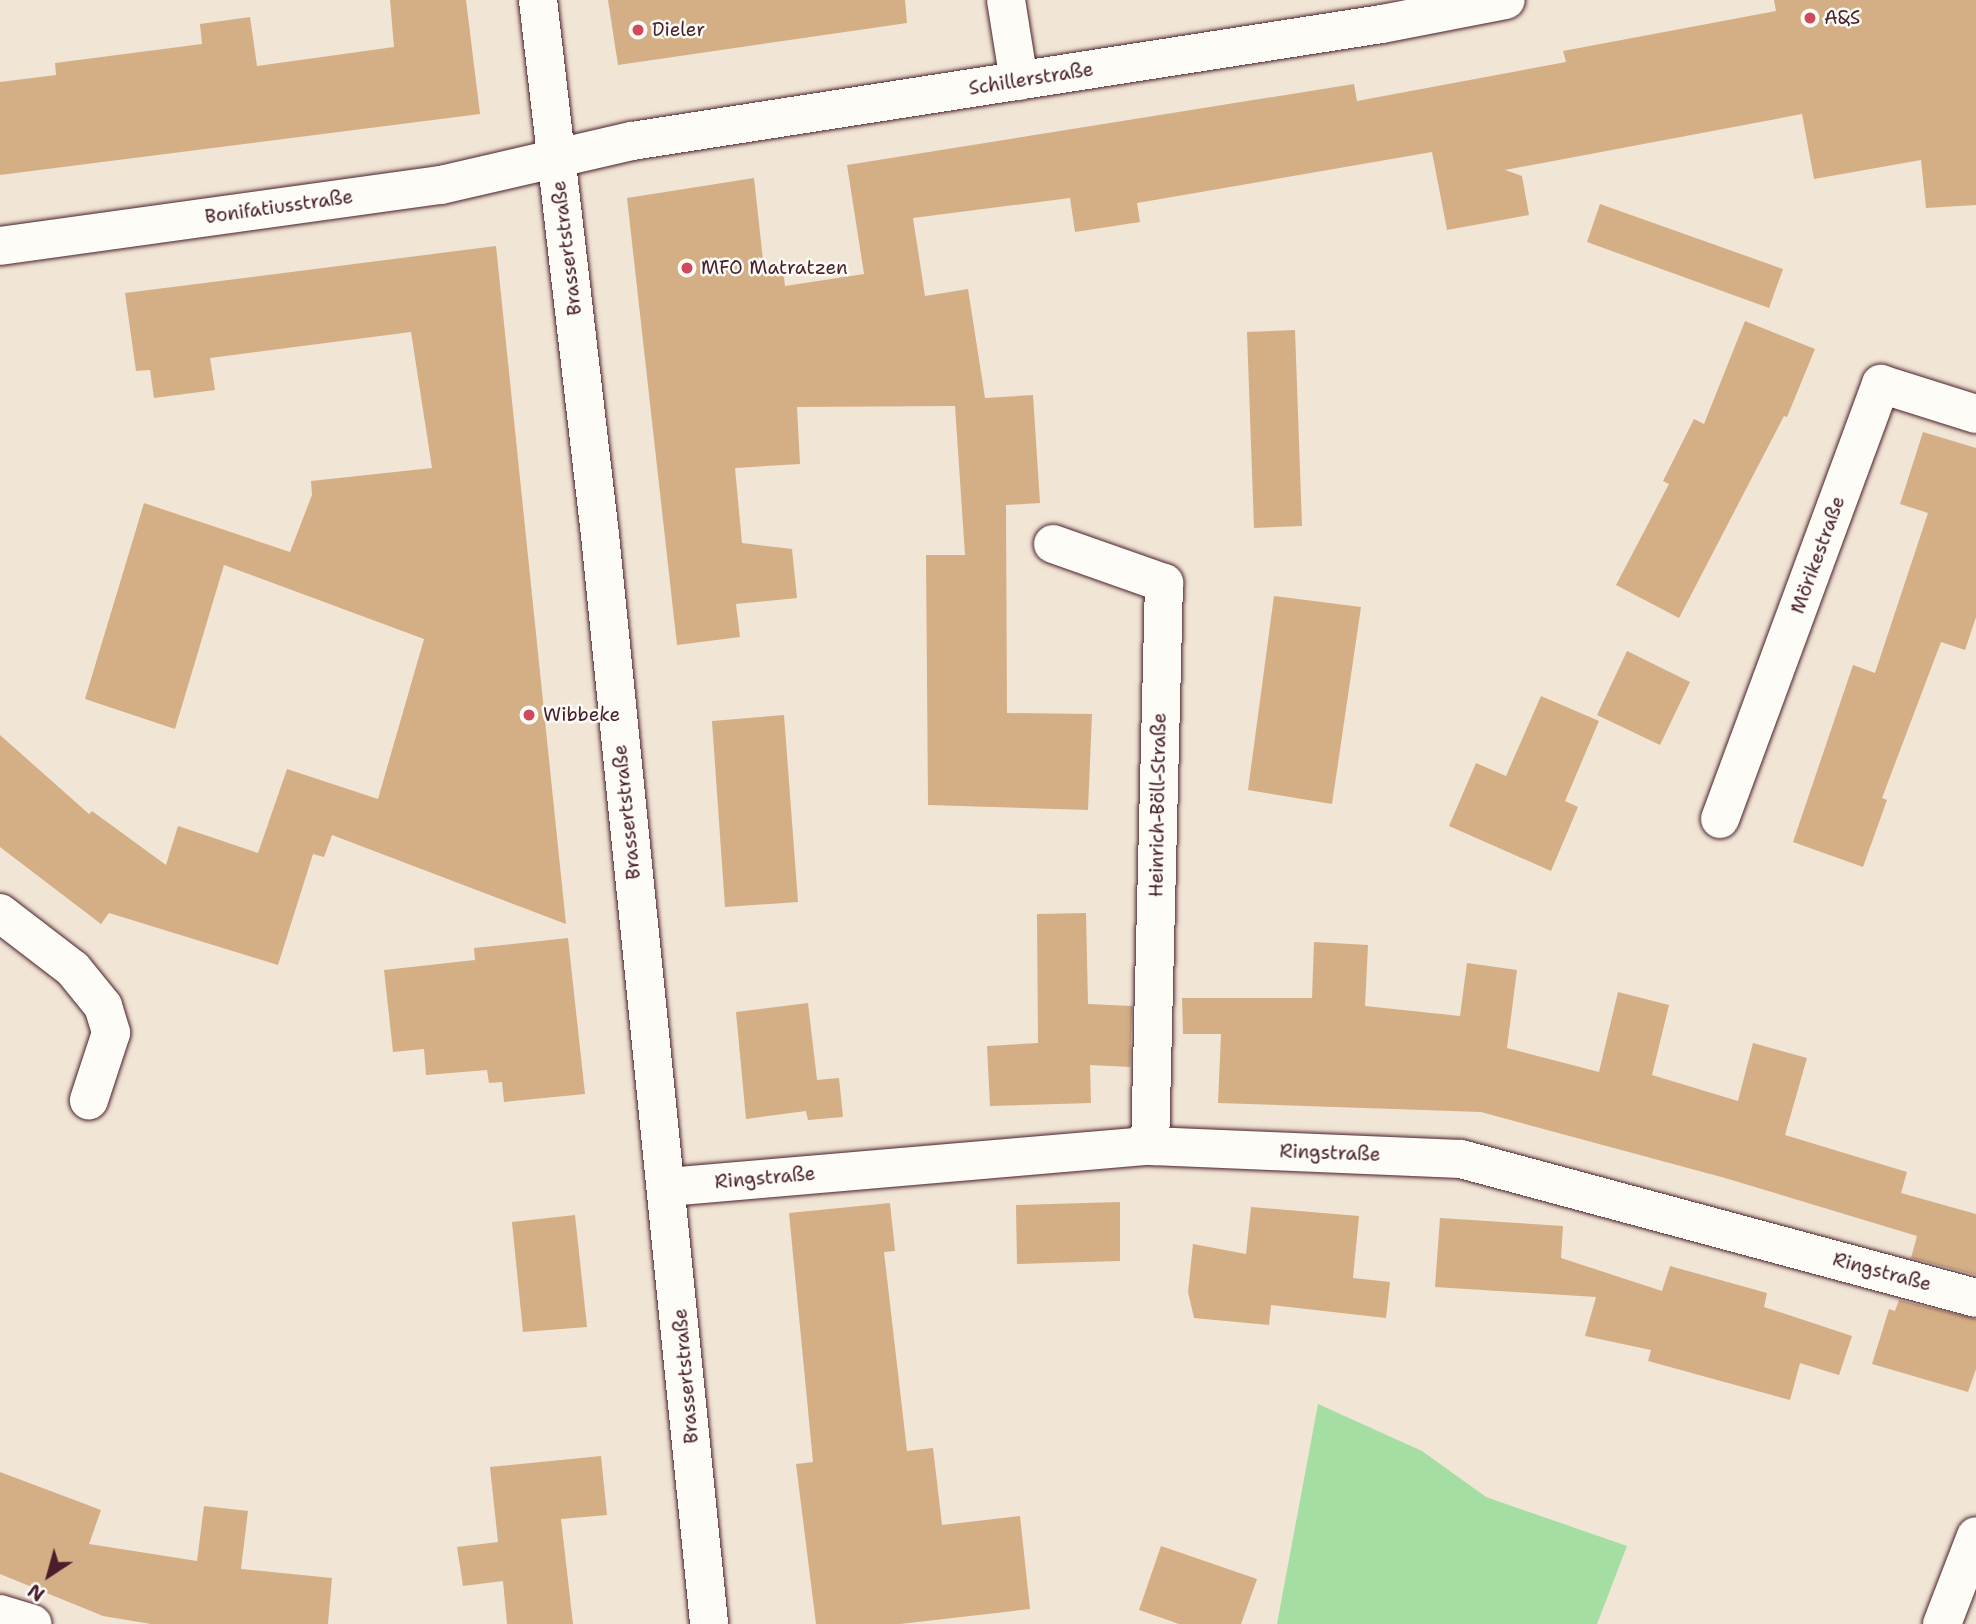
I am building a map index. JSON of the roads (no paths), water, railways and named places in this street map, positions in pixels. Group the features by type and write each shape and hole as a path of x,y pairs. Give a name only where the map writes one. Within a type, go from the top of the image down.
{"street":[{"name":"Brassertstraße","path":"538,0 668,1187 709,1624"},
{"path":"1006,0 1019,81"},
{"name":"Schillerstraße","path":"556,160 632,141 1382,24 1506,0"},
{"name":"Bonifatiusstraße","path":"0,246 441,185 556,160"},
{"name":"Mörikestraße","path":"1720,819 1881,384 1976,414"},
{"name":"Heinrich-Böll-Straße","path":"1052,544 1164,583 1150,1146"},
{"path":"0,913 73,969 103,1006 111,1033 89,1100"},
{"name":"Ringstraße","path":"668,1187 1150,1146 1461,1159 1976,1298"},
{"path":"1942,1624 1976,1535"},
{"path":"0,1615 32,1624"}],"place":[{"name":"A&S","path":"1810,18"},
{"name":"Dieler","path":"638,30"},
{"name":"MFO Matratzen","path":"687,268"},
{"name":"Wibbeke","path":"529,715"}]}
